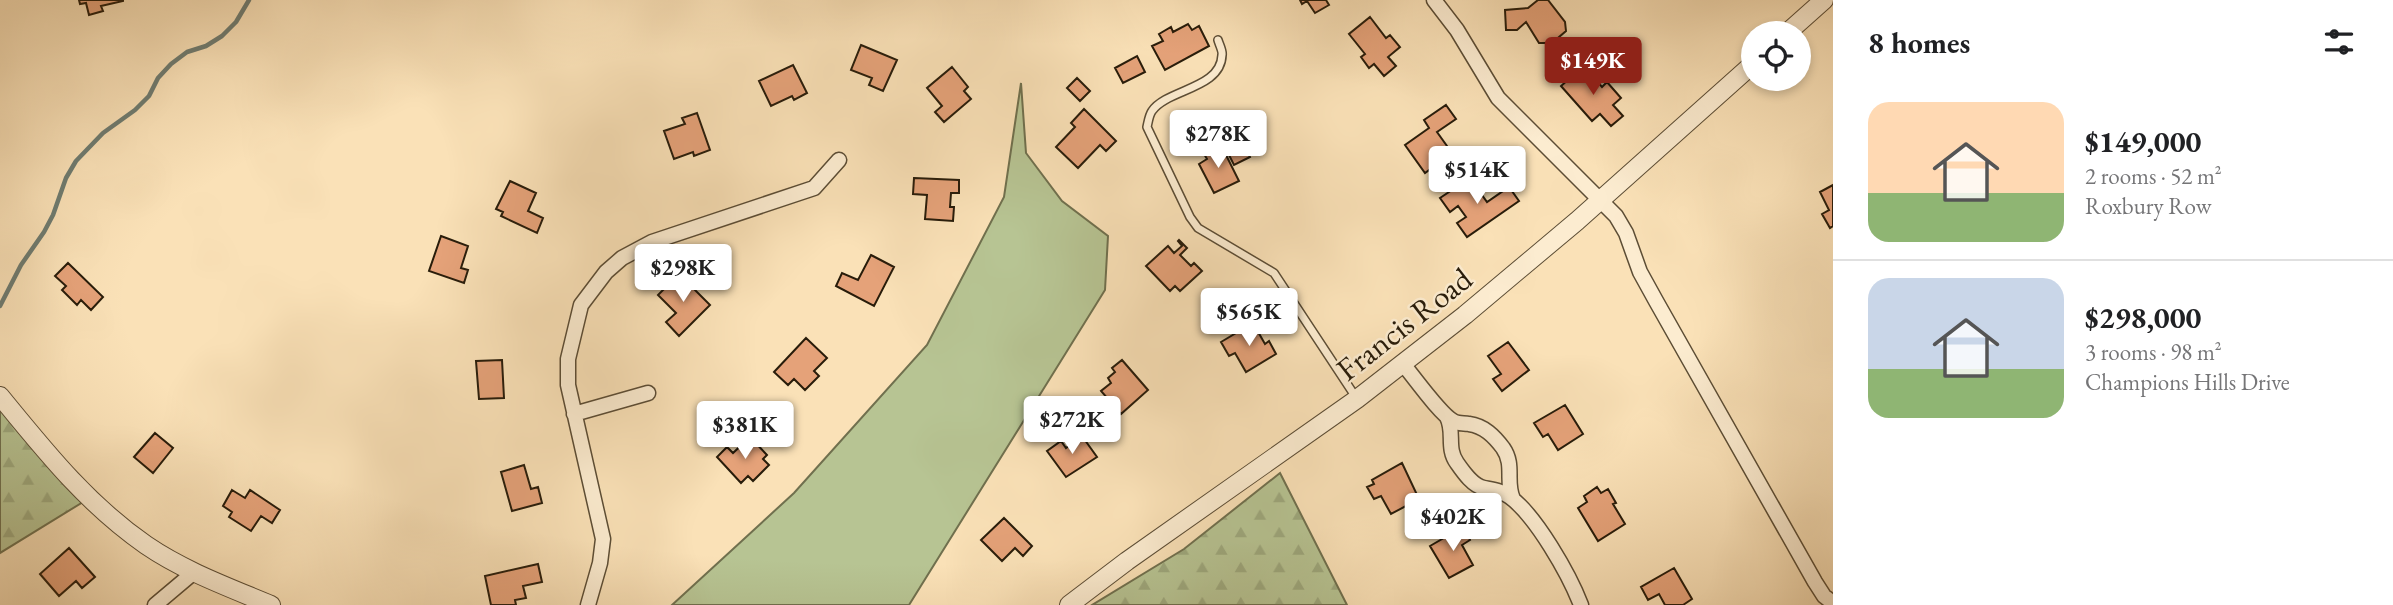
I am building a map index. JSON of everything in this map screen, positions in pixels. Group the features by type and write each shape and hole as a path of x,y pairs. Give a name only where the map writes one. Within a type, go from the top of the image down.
{"street":[{"path":"1434,0 1457,30 1498,98 1616,215 1626,233 1640,272 1815,582 1824,596 1833,603"},
{"path":"1800,21 1824,0"},
{"name":"Francis Road","path":"1069,605 1403,364 1601,200 1741,75"},
{"path":"588,605 603,539 568,385 568,359 581,306 606,272 622,258 652,242 814,188 839,160"},
{"path":"1403,364 1447,417 1457,423 1483,428 1503,448 1511,466 1508,486 1513,499 1545,539 1571,580 1581,605"},
{"path":"574,414 648,393"},
{"path":"0,397 56,464 103,512 147,546 194,573 271,605"},
{"path":"1447,417 1451,428 1450,447 1461,469 1477,486 1499,491 1513,499"},
{"path":"155,605 194,573"}],"lane":[{"path":"1217,40 1223,55 1217,69 1206,81 1165,101 1151,112 1147,127 1190,217 1198,228 1274,273 1357,399"}],"green space":[{"path":"1021,83 1026,153 1062,201 1108,236 1105,290 909,605 672,605 794,493 927,345 1004,197"},
{"path":"0,400 83,502 0,553"},
{"path":"1280,473 1347,605 1092,605 1184,549"}],"building":[{"path":"79,0 123,1 101,6 103,11 89,15 86,3 80,4"},
{"path":"1300,0 1326,0 1329,5 1315,13 1307,1 1302,4"},
{"path":"1538,0 1548,0 1565,22 1566,31 1552,43 1539,43 1526,22 1517,30 1506,30 1505,10 1528,8"},
{"path":"1370,17 1386,38 1390,35 1400,47 1388,57 1396,66 1384,76 1374,64 1369,68 1361,57 1365,54 1349,34"},
{"path":"1188,24 1192,30 1199,26 1209,46 1165,70 1152,46 1163,41 1159,34 1171,27 1173,32"},
{"path":"861,45 897,60 883,91 869,85 872,78 851,70"},
{"path":"1137,56 1145,72 1123,83 1115,68"},
{"path":"793,65 807,93 794,100 792,96 771,106 759,81"},
{"path":"1584,66 1602,87 1607,82 1621,98 1613,105 1623,116 1611,126 1600,114 1592,121 1561,86"},
{"path":"952,67 968,87 964,91 971,99 944,122 935,112 942,106 927,88"},
{"path":"1077,78 1090,91 1080,101 1067,88"},
{"path":"1446,105 1456,119 1437,132 1452,153 1425,173 1405,145 1429,128 1424,120"},
{"path":"1084,109 1116,141 1106,151 1100,145 1078,168 1056,147 1075,127 1071,123"},
{"path":"697,113 710,150 694,156 693,152 674,159 664,131 685,124 682,118"},
{"path":"1243,143 1250,157 1234,165 1227,151"},
{"path":"1221,145 1239,181 1214,193 1199,164 1207,159 1204,154"},
{"path":"914,178 959,180 959,193 951,193 953,221 925,219 927,195 913,194"},
{"path":"1470,178 1487,202 1509,187 1519,201 1467,237 1457,223 1466,217 1458,206 1450,212 1440,198"},
{"path":"510,181 536,193 528,211 543,218 537,233 501,216 503,212 496,209"},
{"path":"1833,185 1833,226 1830,228 1822,214 1829,210 1820,192"},
{"path":"441,236 468,246 461,268 468,270 464,283 429,271"},
{"path":"1179,240 1187,248 1180,255 1191,266 1194,263 1202,271 1180,291 1175,286 1170,291 1146,266 1168,246 1174,253 1182,246"},
{"path":"871,255 894,267 874,306 836,286 842,273 858,280"},
{"path":"68,263 103,297 91,310 81,300 77,305 62,290 66,286 55,276"},
{"path":"679,274 710,305 679,336 666,322 676,313 658,295"},
{"path":"1253,323 1265,344 1269,341 1276,354 1246,372 1235,353 1229,356 1221,342"},
{"path":"806,338 827,358 814,371 819,376 805,390 794,379 788,385 774,372"},
{"path":"1508,342 1529,370 1502,391 1493,379 1501,374 1488,356"},
{"path":"502,360 504,398 479,399 476,361"},
{"path":"1122,360 1148,390 1121,414 1101,391 1111,383 1108,378 1115,372 1112,368"},
{"path":"1565,405 1583,434 1558,450 1548,434 1543,437 1534,423"},
{"path":"155,433 173,448 153,473 134,457"},
{"path":"1082,436 1097,457 1066,477 1047,451 1061,441 1066,448"},
{"path":"750,437 767,455 763,459 769,465 753,481 748,476 741,483 717,457 727,447 733,453"},
{"path":"1402,463 1419,499 1391,514 1381,496 1374,499 1367,487 1374,484 1372,480"},
{"path":"524,465 531,489 538,487 542,503 512,511 501,472"},
{"path":"1597,487 1601,493 1608,489 1625,524 1598,541 1578,508 1587,502 1584,496"},
{"path":"232,490 245,498 250,490 280,510 272,523 261,516 251,531 229,517 232,512 223,506"},
{"path":"1004,518 1032,546 1023,556 1015,548 1002,561 981,540"},
{"path":"1463,527 1470,540 1462,545 1473,565 1449,578 1430,546"},
{"path":"69,548 95,577 82,588 76,581 59,596 40,574"},
{"path":"538,564 542,582 523,586 526,598 515,600 516,605 491,605 485,576"},
{"path":"1674,568 1692,599 1683,605 1665,605 1659,594 1648,600 1641,587"}],"waterway":[{"path":"0,306 21,265 53,215 66,178 76,161 103,133 135,110 149,96 158,78 171,64 187,52 206,46 222,36 236,22 249,0"}]}
